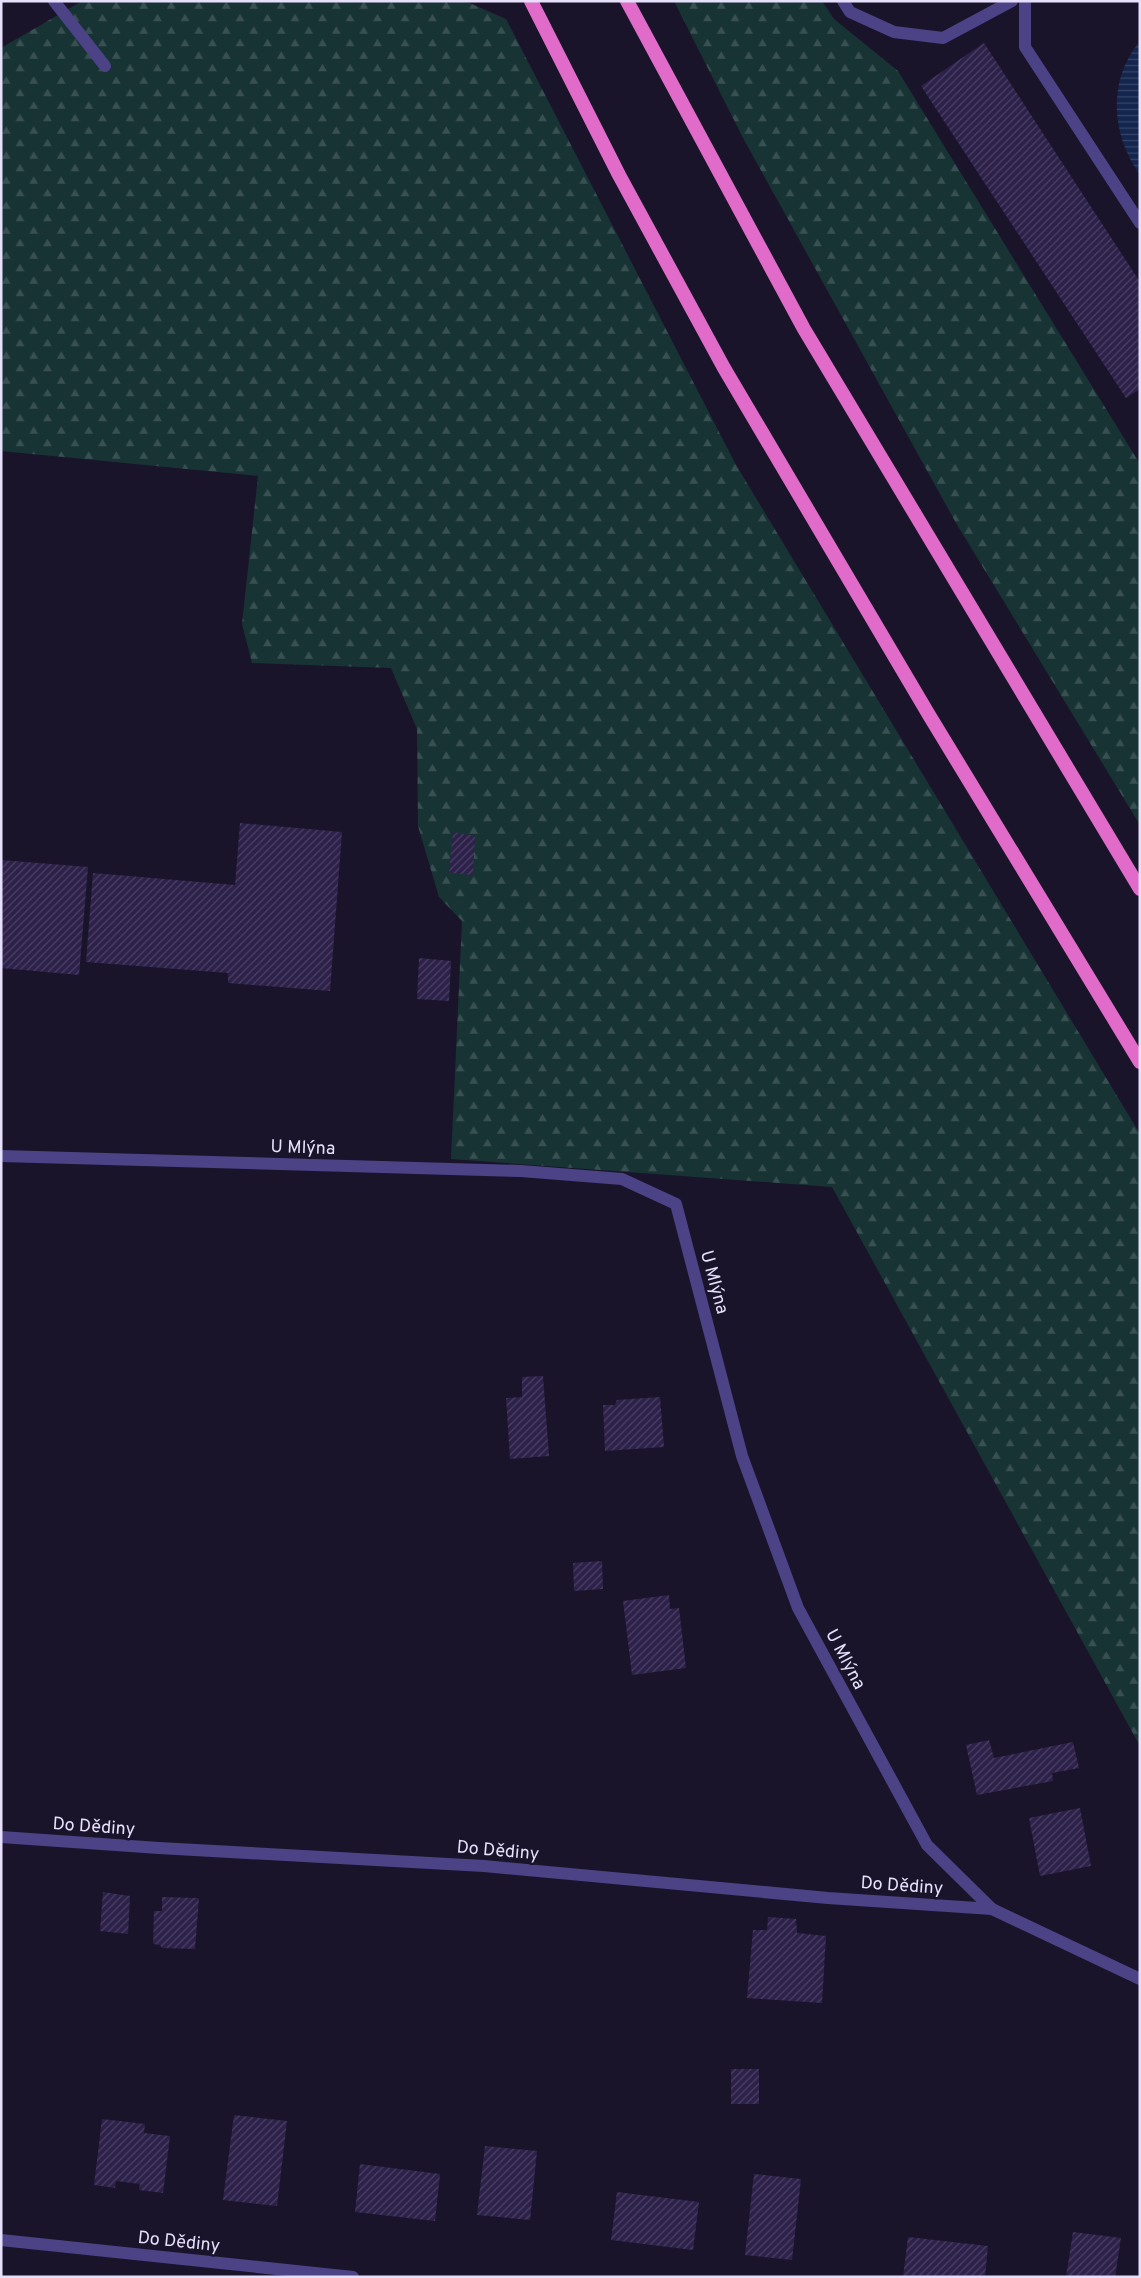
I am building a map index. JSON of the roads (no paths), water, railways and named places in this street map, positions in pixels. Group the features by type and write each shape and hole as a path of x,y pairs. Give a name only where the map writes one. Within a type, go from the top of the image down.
{"highway":[{"path":"532,1 619,175 724,368 929,715 1140,1062"},
{"path":"627,1 804,329 1140,889"}],"street":[{"path":"54,1 105,66"},
{"path":"843,1 850,12 894,32 944,38 1012,1"},
{"path":"1025,1 1025,47 1140,223"},
{"name":"U Mlýna","path":"1,1156 521,1171 622,1179 676,1204 742,1456 798,1608 927,1844 992,1909 1140,1979"},
{"name":"Do Dědiny","path":"1,1837 169,1849 484,1866 828,1898 992,1909"},
{"name":"Do Dědiny","path":"1,2240 353,2277"}],"water":[{"path":"1140,41 1140,175 1123,143 1117,108 1118,90 1122,73 1129,56"}]}
